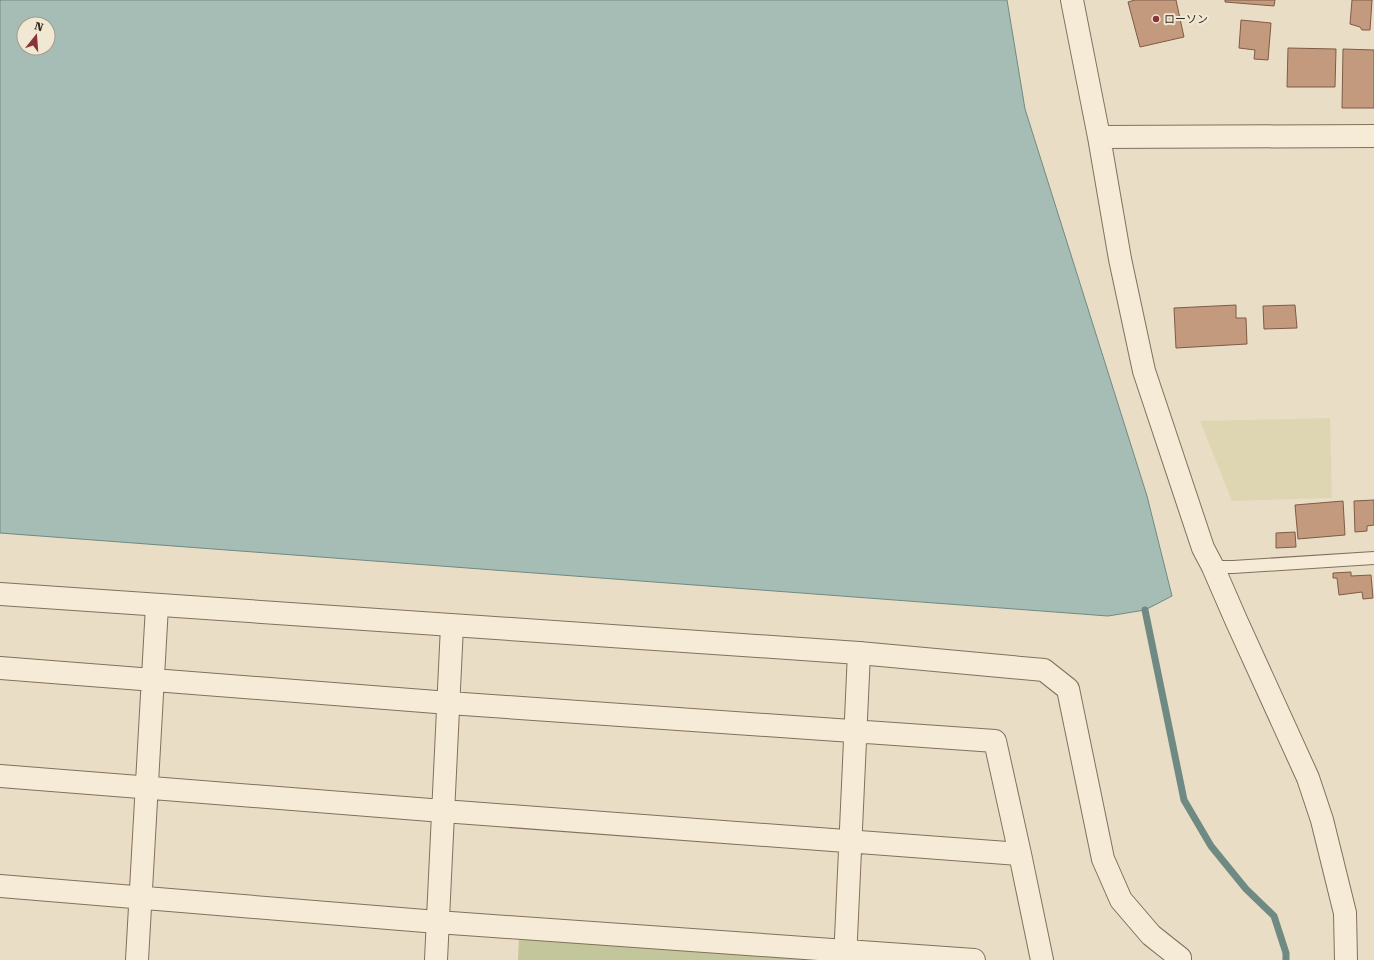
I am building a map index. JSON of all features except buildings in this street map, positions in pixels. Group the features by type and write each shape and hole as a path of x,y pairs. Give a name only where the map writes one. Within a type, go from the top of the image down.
{"street":[{"path":"1072,0 1099,137 1120,259 1144,371 1204,548 1308,778 1322,820 1344,912 1346,960"},
{"path":"1099,137 1374,136"},
{"path":"0,594 156,606 859,653 1044,670 1068,689 1103,859 1121,900 1151,935 1180,958 1180,960"},
{"path":"137,960 156,606"},
{"path":"436,960 452,626"},
{"path":"845,955 859,653"},
{"path":"0,668 449,703 995,741 1042,960"},
{"path":"0,776 1020,854"},
{"path":"0,886 845,955 974,960"}],"lane":[{"path":"1213,567 1374,558"}],"shaded area":[{"path":"1330,418 1332,498 1232,501 1200,421"}],"green space":[{"path":"519,938 833,960 518,960"}],"water":[{"path":"0,0 1007,0 1025,109 1147,496 1172,596 1145,610 1108,616 0,533"}],"waterway":[{"path":"1145,610 1184,800 1211,846 1246,889 1274,916 1286,953 1286,960"}],"place":[{"name":"ローソン","path":"1156,19"}]}
